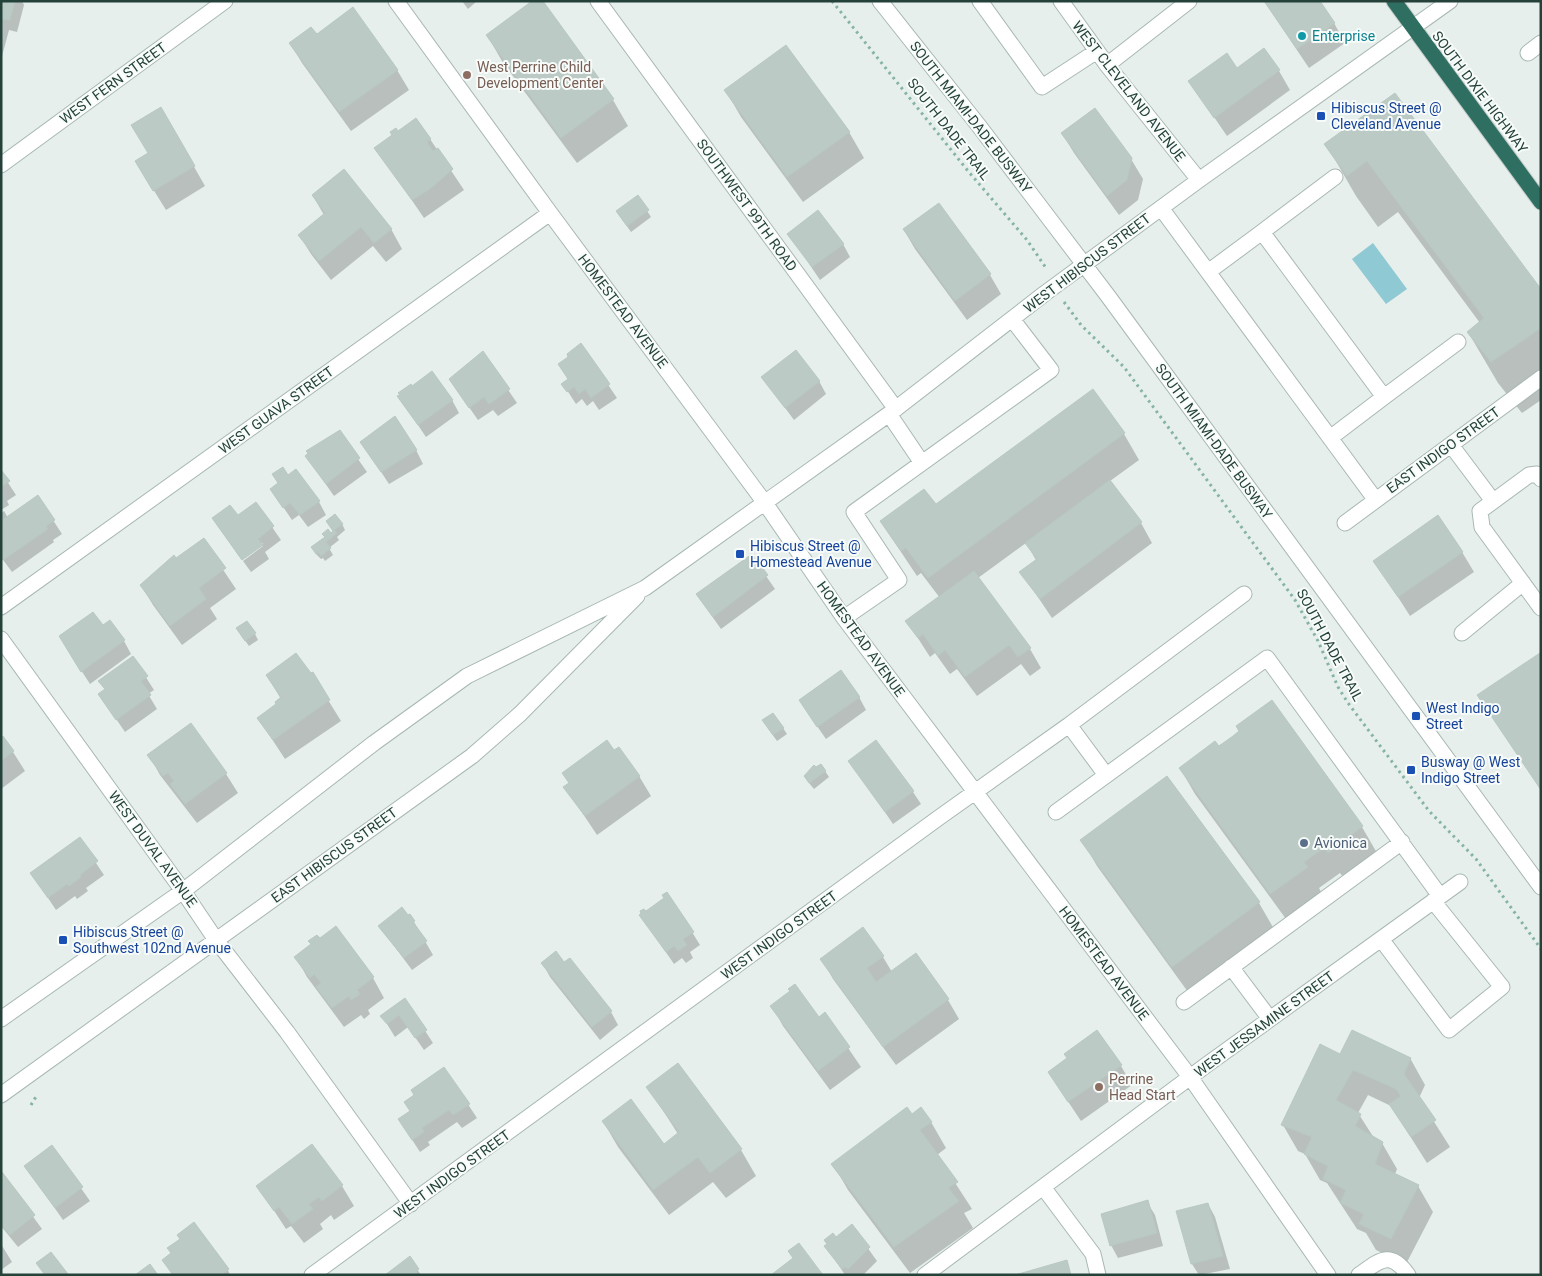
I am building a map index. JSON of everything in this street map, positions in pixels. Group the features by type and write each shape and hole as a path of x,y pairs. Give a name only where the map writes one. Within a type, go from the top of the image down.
{"highway":[{"name":"SOUTH DIXIE HIGHWAY","path":"1394,1 1411,27 1541,202"}],"street":[{"name":"WEST FERN STREET","path":"1,165 225,1"},
{"name":"HOMESTEAD AVENUE","path":"396,1 765,503 844,618 1190,1076 1328,1275"},
{"name":"SOUTHWEST 99TH ROAD","path":"598,1 892,411 922,463"},
{"name":"SOUTH MIAMI-DADE BUSWAY","path":"880,1 1085,265 1541,886"},
{"path":"980,1 1042,87 1097,51"},
{"name":"WEST CLEVELAND AVENUE","path":"1061,1 1107,65 1199,180"},
{"path":"1107,65 1189,1"},
{"path":"1411,27 1450,1"},
{"name":"WEST HIBISCUS STREET","path":"765,503 892,411 1161,208 1411,27"},
{"path":"1528,53 1541,43"},
{"path":"1208,272 1334,177"},
{"path":"1161,208 1375,499"},
{"name":"WEST GUAVA STREET","path":"1,607 550,213"},
{"path":"1262,232 1384,397"},
{"path":"844,618 899,580 854,512 1051,370 1012,319"},
{"path":"1330,438 1458,342"},
{"name":"EAST INDIGO STREET","path":"1345,523 1541,378"},
{"path":"1451,445 1493,501"},
{"path":"1541,479 1537,474 1529,475 1480,511 1481,524 1541,608"},
{"name":"EAST HIBISCUS STREET","path":"1,1019 184,890 374,743 467,676 645,588 765,503"},
{"path":"1462,632 1523,583"},
{"name":"EAST HIBISCUS STREET","path":"1,1095 472,756 520,714 645,588"},
{"name":"WEST INDIGO STREET","path":"312,1275 1069,725 1244,594"},
{"name":"WEST DUVAL AVENUE","path":"1,639 184,890 216,940 287,1032 411,1204"},
{"path":"1056,812 1267,658 1402,842 1437,899 1502,987 1449,1030 1381,939"},
{"path":"1069,725 1106,775"},
{"path":"1184,1002 1402,842"},
{"name":"WEST JESSAMINE STREET","path":"925,1275 1190,1076 1460,882"},
{"path":"1231,967 1270,1019"},
{"path":"1043,1187 1093,1254 1098,1275"},
{"path":"1359,1275 1382,1260 1392,1259 1402,1266 1408,1275"}],"path":[{"name":"SOUTH DADE TRAIL","path":"832,1 973,178 1027,240 1047,272"},
{"name":"SOUTH DADE TRAIL","path":"1064,303 1081,325 1116,356 1124,366 1295,600 1318,641 1338,687 1348,703 1429,811 1476,859 1541,949"}],"water":[{"path":"1373,243 1407,289 1386,304 1352,259"}],"building":[{"path":"1,1 15,1 10,20 1,19"},
{"path":"532,1 543,1 614,99 561,138 486,35"},
{"name":"Enterprise","path":"1264,1 1320,1 1335,23 1297,49"},
{"path":"353,7 398,70 339,112 289,43 311,27 317,34"},
{"path":"786,45 850,132 787,177 724,90"},
{"path":"1264,48 1280,70 1214,118 1188,81 1227,53 1237,68"},
{"path":"1395,93 1541,289 1541,328 1491,362 1467,332 1484,318 1367,161 1347,176 1324,144"},
{"path":"161,107 195,166 153,191 135,161 148,153 131,125"},
{"path":"1095,108 1132,158 1127,180 1107,196 1061,133"},
{"path":"416,118 431,139 427,142 433,151 438,148 453,169 430,189 412,200 374,148 392,135 390,132 396,128 398,131"},
{"path":"344,169 392,229 374,243 361,227 319,261 298,235 325,213 312,195"},
{"path":"638,195 649,210 627,226 616,211"},
{"path":"939,203 991,274 955,301 903,229"},
{"path":"818,210 844,244 812,267 787,234"},
{"path":"581,343 610,384 591,398 585,389 579,394 574,387 567,392 561,384 568,379 558,364 568,357 567,354"},
{"path":"796,350 820,381 785,408 761,377"},
{"path":"483,351 510,389 489,404 484,397 469,408 449,379"},
{"path":"432,371 453,400 418,425 397,396 400,395 398,393 411,384 412,386"},
{"path":"1093,389 1125,433 928,578 906,548 901,551 880,521 924,489 936,504"},
{"path":"395,416 417,450 381,472 360,442"},
{"path":"340,430 360,458 326,484 305,456 308,453 306,451"},
{"path":"283,467 288,475 296,469 320,501 300,515 290,503 283,508 270,489 278,483 272,474"},
{"path":"1,470 10,481 1,487"},
{"path":"1110,480 1142,522 1040,599 1019,572 1037,559 1025,543"},
{"path":"38,495 55,520 46,526 48,529 3,560 1,557 1,521"},
{"path":"256,502 274,526 258,539 263,545 242,560 212,518 230,505 238,515"},
{"path":"335,514 343,524 334,530 337,533 326,542 331,548 321,556 318,552 316,554 311,547 325,537 322,534 328,529 331,533 333,531 326,521"},
{"path":"1438,515 1463,552 1398,597 1373,561"},
{"path":"204,538 226,568 199,588 206,599 170,626 140,585 174,555 176,558"},
{"path":"752,554 768,575 713,617 696,594"},
{"path":"974,571 1031,648 1018,657 1009,645 965,677 945,650 938,656 923,634 918,638 905,621"},
{"path":"93,612 103,625 110,620 125,640 81,672 59,636"},
{"path":"247,621 256,633 245,641 236,628"},
{"path":"296,653 311,673 313,672 330,700 273,740 257,718 276,704 275,702 281,697 266,675"},
{"path":"1541,654 1541,790 1477,695"},
{"path":"133,656 148,676 141,681 151,695 116,720 98,694 105,689 98,681"},
{"path":"841,670 860,697 817,727 799,700"},
{"path":"1272,700 1363,826 1328,853 1324,848 1304,862 1308,867 1270,894 1179,768 1215,741 1219,746 1233,736 1239,731 1236,726"},
{"path":"773,713 784,728 773,735 762,720"},
{"path":"191,723 227,773 185,804 170,784 174,781 168,773 163,776 147,755"},
{"path":"3,736 14,751 1,761 1,737"},
{"path":"607,740 614,750 619,747 640,776 585,816 563,787 569,783 562,773"},
{"path":"876,740 914,791 885,812 848,761"},
{"path":"821,764 826,771 809,783 804,776 814,765 816,767"},
{"path":"1167,776 1260,902 1172,967 1080,840"},
{"path":"80,837 98,861 69,886 67,884 48,898 30,873"},
{"path":"667,892 694,932 683,939 687,945 678,951 674,946 666,952 639,915 641,914 640,911 644,909 646,911 664,898 662,895"},
{"path":"402,907 408,915 410,914 415,921 413,922 427,941 404,958 378,926"},
{"path":"336,926 374,977 357,990 360,994 351,1000 349,996 332,1008 316,987 321,983 314,974 310,978 294,957 311,944 308,941 317,935 320,938"},
{"path":"863,927 884,956 867,968 876,982 916,953 949,999 883,1047 820,959"},
{"path":"556,951 564,962 570,958 612,1011 592,1027 541,963"},
{"path":"795,984 819,1017 825,1012 850,1047 818,1071 770,1006 790,991 788,989"},
{"path":"405,998 427,1030 415,1038 399,1015 387,1024 380,1016"},
{"path":"1097,1030 1122,1065 1068,1102 1048,1072 1067,1058 1064,1054"},
{"path":"1352,1030 1411,1058 1404,1074 1436,1120 1411,1137 1389,1104 1401,1096 1396,1089 1353,1070 1336,1100 1361,1114 1355,1126 1383,1142 1375,1164 1419,1185 1391,1239 1359,1224 1364,1214 1340,1203 1346,1190 1323,1179 1328,1166 1304,1154 1312,1137 1281,1125 1320,1044 1340,1054"},
{"path":"678,1063 742,1149 710,1173 698,1157 653,1190 602,1121 631,1099 664,1144 679,1132 646,1087"},
{"path":"444,1067 470,1104 453,1115 449,1110 422,1128 424,1132 412,1140 398,1119 410,1111 404,1102 414,1095 411,1090"},
{"path":"907,1107 912,1114 921,1107 932,1122 920,1130 958,1182 948,1188 959,1201 894,1247 831,1164"},
{"path":"312,1144 343,1185 322,1201 319,1197 309,1204 313,1209 292,1224 279,1207 274,1211 256,1186"},
{"path":"52,1145 83,1187 55,1208 24,1166"},
{"path":"2,1172 35,1215 10,1235 1,1225"},
{"path":"1148,1200 1157,1233 1110,1246 1101,1214"},
{"path":"1208,1203 1223,1256 1191,1264 1176,1211"},
{"path":"194,1222 229,1269 221,1275 173,1275 162,1260 171,1253 167,1248 180,1239 177,1235"},
{"path":"852,1224 870,1247 848,1269 845,1267 842,1269 824,1246 827,1244 824,1240 833,1233 836,1237"},
{"path":"799,1243 823,1275 771,1275 793,1258 788,1251"},
{"path":"51,1252 67,1275 45,1275 36,1263"},
{"path":"410,1256 419,1269 416,1271 418,1275 385,1275"},
{"path":"1067,1260 1071,1275 1015,1275"},
{"path":"150,1264 158,1275 135,1275"}],"place":[{"name":"Enterprise","path":"1302,36"},
{"name":"West Perrine Child Development Center","path":"467,75"},
{"name":"Hibiscus Street @ Cleveland Avenue","path":"1321,116"},
{"name":"Hibiscus Street @ Homestead Avenue","path":"740,554"},
{"name":"West Indigo Street","path":"1416,716"},
{"name":"Busway @ West Indigo Street","path":"1411,770"},
{"name":"Avionica","path":"1304,843"},
{"name":"Hibiscus Street @ Southwest 102nd Avenue","path":"63,940"},
{"name":"Perrine Head Start","path":"1099,1087"}]}
